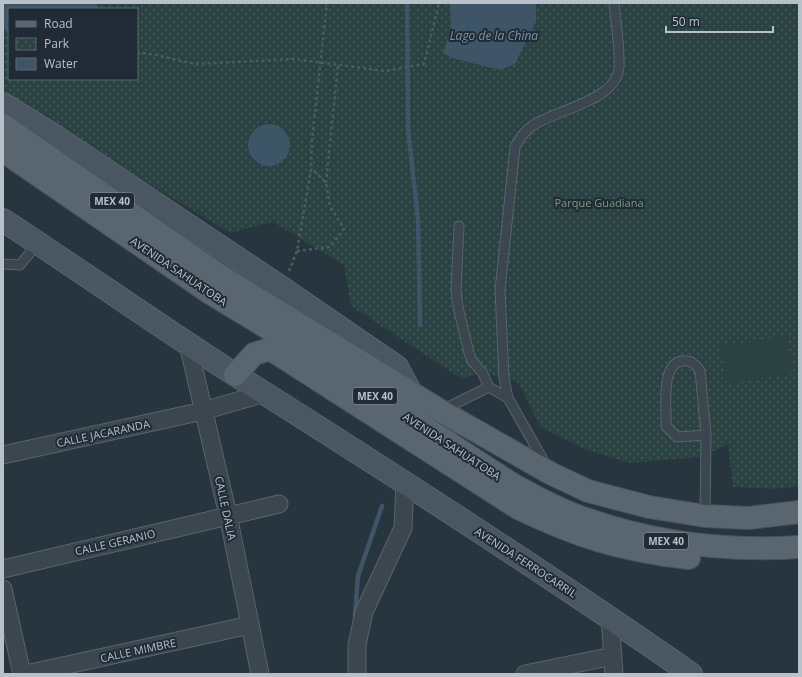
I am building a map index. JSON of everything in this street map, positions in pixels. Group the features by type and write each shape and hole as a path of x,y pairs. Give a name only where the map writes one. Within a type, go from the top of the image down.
{"main road":[{"name":"AVENIDA SAHUATOBA","path":"3,125 216,285 324,362 512,484 574,515 632,533 669,542 761,549 799,547"},
{"name":"AVENIDA SAHUATOBA","path":"3,151 216,285 410,391 441,411 550,473 588,491 649,507 705,516 749,518 799,512"},
{"path":"235,375 254,354 270,349 518,508 559,528 600,542 649,554 711,560 763,562 792,559 799,556"}],"street":[{"path":"3,104 190,227 397,367 410,391"},
{"path":"3,220 188,344 265,393"},
{"name":"CALLE DALIA","path":"188,344 228,515 260,674"},
{"name":"CALLE JACARANDA","path":"3,455 203,411 265,393"},
{"name":"AVENIDA FERROCARRIL","path":"265,393 610,617 691,674"},
{"path":"357,674 357,644 364,612 403,528 405,484"},
{"name":"CALLE GERANIO","path":"3,568 279,504"},
{"path":"3,589 22,674"},
{"path":"610,617 614,674"},
{"name":"CALLE MIMBRE","path":"26,674 250,625"},
{"path":"525,674 613,656"}],"lane":[{"path":"550,473 533,439 508,398 504,378 500,290 515,147 521,137 532,126 601,94 612,85 619,68 614,3"},
{"path":"459,226 456,290 458,307 469,353 472,361 482,372 489,387 508,398"},
{"path":"3,264 20,265 38,243"},
{"path":"705,516 706,435 700,371 696,364 692,362 678,362 672,366 667,375 666,426 677,437 706,435"},
{"path":"441,411 489,387"}],"path":[{"path":"327,3 312,140 311,169 297,251 330,247 344,229 330,206 326,183 338,65"},
{"path":"138,54 156,55 195,64 294,59 385,71 424,64 439,3"},
{"path":"311,169 326,183"}],"green space":[{"name":"Parque Guadiana","path":"3,3 799,3 799,486 776,489 733,487 728,444 701,457 629,463 587,450 540,427 519,383 482,372 462,379 351,306 344,265 273,222 230,233 3,95"},
{"path":"787,336 793,373 727,384 720,346"}],"water":[{"path":"3,3 96,3 99,8 8,8 8,33 3,28"},
{"name":"Lago de la China","path":"450,3 536,3 536,22 515,64 500,70 452,58 443,53 451,29"},
{"path":"265,124 273,124 281,127 287,133 290,145 287,157 281,163 273,166 265,166 257,163 251,157 248,149 248,141 251,133 257,127"}],"waterway":[{"path":"407,3 408,129 418,219 420,325"},
{"path":"355,616 358,576 382,506"}]}
